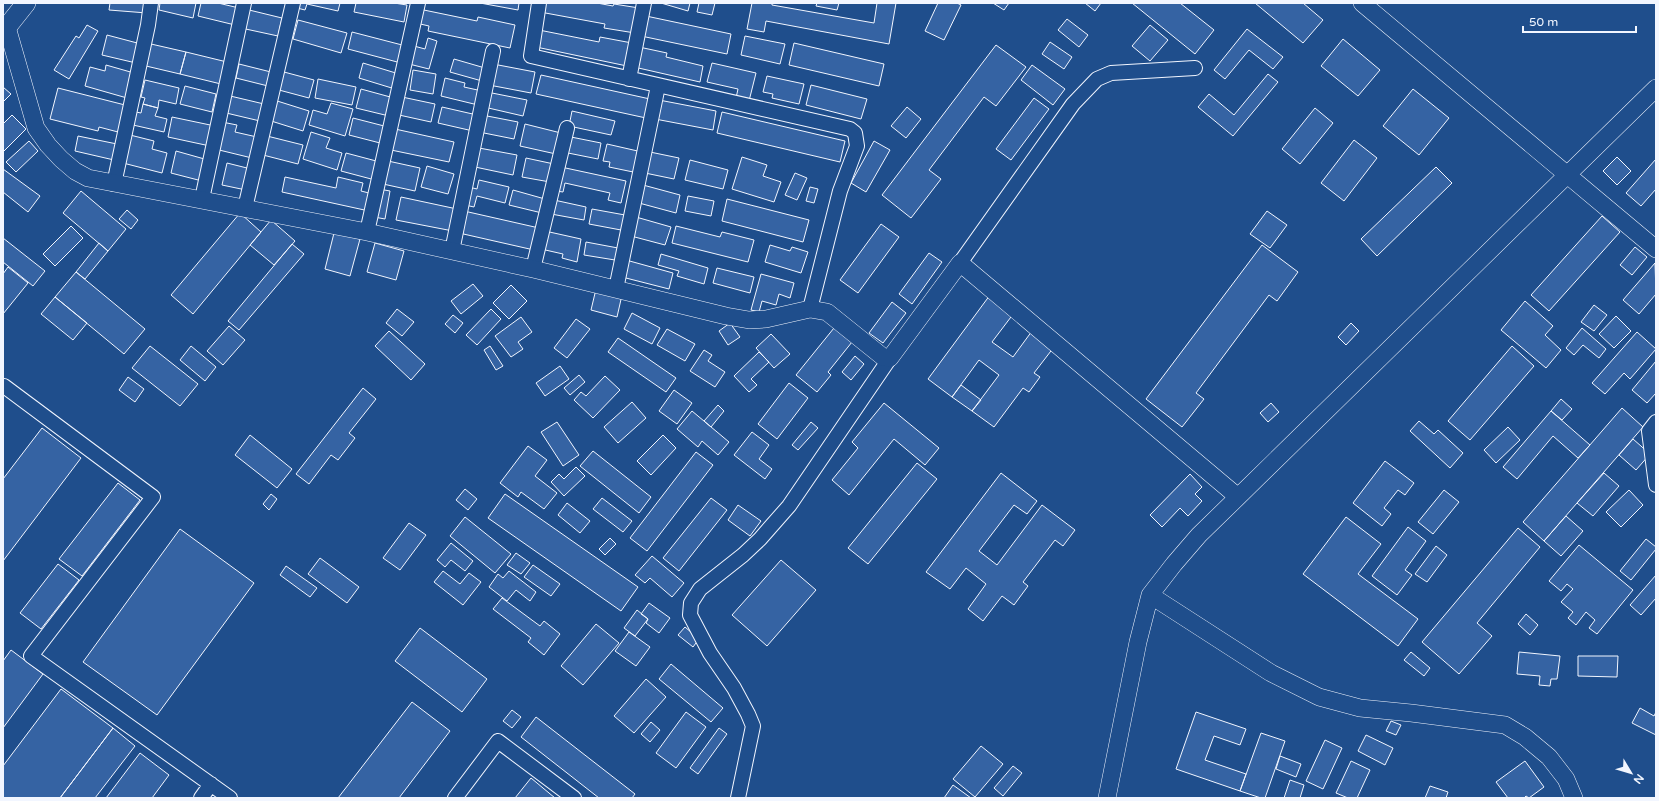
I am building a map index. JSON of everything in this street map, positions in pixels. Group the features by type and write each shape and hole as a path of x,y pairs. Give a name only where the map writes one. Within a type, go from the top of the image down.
{"main road":[{"path":"5,30 26,3"}],"street":[{"path":"114,184 148,25 151,3"},
{"path":"202,199 244,3"},
{"path":"245,208 293,3"},
{"path":"367,232 418,3"},
{"path":"539,3 530,56 850,129 855,133 857,146 840,191 810,309"},
{"path":"629,79 644,3"},
{"path":"1362,3 1656,249"},
{"path":"5,30 36,128 48,145 75,171 88,178 367,232 533,269 726,316 749,320 766,319 810,309 827,312 883,357 890,358"},
{"path":"452,251 493,52"},
{"path":"738,798 753,726 734,688 710,652 690,615 691,603 700,590 760,539 789,506 890,358 960,263 1073,104 1097,79 1111,73 1195,68"},
{"path":"616,289 658,86"},
{"path":"1107,798 1138,642 1150,595 1199,535 1656,88"},
{"path":"533,269 567,128"},
{"path":"960,263 1238,497"},
{"path":"3,387 4,386 153,497 31,656 230,798"},
{"path":"1656,422 1649,431 1656,485"},
{"path":"1150,595 1271,673 1319,697 1360,708 1505,725 1531,742 1549,757 1566,779 1574,798"},
{"path":"455,798 498,741 574,798"},
{"path":"201,798 211,784"}],"building":[{"path":"110,3 148,3 147,13 109,10"},
{"path":"160,3 196,3 193,18 159,10"},
{"path":"201,3 218,3 239,8 235,25 198,16"},
{"path":"294,3 340,3 338,11 307,4 305,10 293,7"},
{"path":"356,3 394,3 407,5 404,22 354,12"},
{"path":"480,3 519,3 518,10"},
{"path":"542,3 597,3 639,8 635,33 604,28 605,24 540,12"},
{"path":"661,3 690,3 688,11"},
{"path":"699,3 715,3 712,15 697,12"},
{"path":"752,3 772,3 772,5 874,23 877,3 896,3 889,44 766,21 764,32 747,29"},
{"path":"817,3 839,3 837,10 816,6"},
{"path":"938,3 957,3 961,5 944,40 925,31"},
{"path":"993,3 1009,3 1004,10"},
{"path":"1085,3 1101,3 1095,11"},
{"path":"1132,3 1180,3 1214,30 1195,54"},
{"path":"1255,3 1303,3 1323,20 1303,43"},
{"path":"245,9 282,18 278,36 241,28"},
{"path":"419,9 477,21 478,17 515,25 510,48 428,31 429,26 416,23"},
{"path":"646,16 731,34 727,54 641,36"},
{"path":"1067,19 1088,35 1079,47 1058,30"},
{"path":"298,20 347,33 341,53 293,39"},
{"path":"87,25 98,31 69,79 54,70 76,36 79,38"},
{"path":"1150,25 1168,40 1150,61 1132,46"},
{"path":"1247,29 1283,57 1273,69 1249,50 1225,79 1214,70"},
{"path":"539,30 599,42 600,37 632,43 627,66 536,47"},
{"path":"352,32 406,46 401,63 348,49"},
{"path":"107,35 141,44 136,63 102,55"},
{"path":"745,36 785,44 780,64 741,55"},
{"path":"428,38 437,41 429,69 409,64 414,46 425,49"},
{"path":"1343,39 1380,70 1358,96 1321,66"},
{"path":"1050,42 1072,57 1064,69 1042,54"},
{"path":"794,43 884,64 879,86 789,65"},
{"path":"151,44 186,52 180,74 146,66"},
{"path":"996,45 1026,67 996,106 984,97 929,170 941,179 911,218 882,195"},
{"path":"639,47 667,53 666,57 703,66 700,82 634,67"},
{"path":"186,52 227,62 221,84 180,74"},
{"path":"454,59 485,68 482,81 450,72"},
{"path":"363,63 399,74 395,89 359,78"},
{"path":"712,63 756,73 749,101 736,98 738,89 707,82"},
{"path":"239,64 271,72 268,86 236,78"},
{"path":"493,64 535,72 531,93 489,85"},
{"path":"106,65 134,73 127,98 85,86 90,67 105,71"},
{"path":"1032,65 1065,89 1053,105 1021,80"},
{"path":"413,70 436,74 433,94 410,90"},
{"path":"284,72 314,80 309,98 279,90"},
{"path":"1268,74 1278,82 1233,136 1198,107 1209,94 1234,115"},
{"path":"541,75 650,99 646,118 536,94"},
{"path":"767,76 804,84 799,104 772,98 773,94 763,92"},
{"path":"445,78 465,83 464,87 482,91 478,105 441,96"},
{"path":"318,79 356,87 352,105 315,98"},
{"path":"145,80 179,88 176,104 159,100 158,108 143,104 145,98 141,97"},
{"path":"811,85 867,99 861,119 806,105"},
{"path":"185,86 216,94 212,112 180,104"},
{"path":"3,87 11,94 3,102"},
{"path":"58,88 125,105 118,132 99,127 98,131 50,119"},
{"path":"361,89 394,98 389,116 356,108"},
{"path":"1413,89 1449,118 1419,155 1383,126"},
{"path":"487,92 527,100 523,116 484,107"},
{"path":"226,95 264,104 260,121 222,112"},
{"path":"402,97 435,104 431,122 399,115"},
{"path":"1034,98 1049,109 1011,160 996,149"},
{"path":"274,100 309,111 303,131 268,120"},
{"path":"659,100 716,111 713,130 655,119"},
{"path":"331,103 353,109 345,136 309,125 313,110 327,114"},
{"path":"143,104 158,108 155,116 167,119 164,132 133,125 136,112 141,113"},
{"path":"442,107 477,115 473,131 438,123"},
{"path":"907,107 921,119 906,138 891,126"},
{"path":"1315,108 1333,123 1300,164 1282,149"},
{"path":"572,111 615,121 611,135 569,126"},
{"path":"722,112 845,141 840,162 717,133"},
{"path":"12,115 26,129 3,152 3,124"},
{"path":"482,115 518,122 514,139 479,132"},
{"path":"172,117 215,126 210,146 168,137"},
{"path":"353,118 388,127 384,144 349,135"},
{"path":"222,122 237,125 235,132 257,137 252,158 215,149"},
{"path":"525,124 561,133 556,154 520,146"},
{"path":"395,129 454,142 449,162 391,150"},
{"path":"311,132 330,138 326,148 342,153 337,170 303,159"},
{"path":"130,135 154,141 152,149 167,153 162,173 123,163"},
{"path":"78,136 117,144 114,160 75,151"},
{"path":"267,136 303,145 298,164 263,155"},
{"path":"566,136 601,143 598,159 563,152"},
{"path":"1354,140 1377,158 1344,201 1321,183"},
{"path":"29,141 38,151 16,172 6,162"},
{"path":"874,141 890,150 866,192 851,183"},
{"path":"607,144 642,152 638,173 609,167 610,162 603,161"},
{"path":"479,148 517,155 513,175 475,167"},
{"path":"176,151 208,160 202,181 171,173"},
{"path":"650,152 679,158 674,179 645,173"},
{"path":"346,153 380,162 375,180 341,171"},
{"path":"742,157 767,165 763,176 781,182 774,202 732,189"},
{"path":"1617,157 1631,171 1617,185 1603,171"},
{"path":"526,158 554,164 550,182 522,177"},
{"path":"1656,159 1656,189 1641,206 1626,193"},
{"path":"690,160 728,170 723,189 685,180"},
{"path":"388,161 420,168 415,191 383,184"},
{"path":"227,163 251,169 246,190 222,185"},
{"path":"427,166 454,174 448,194 421,187"},
{"path":"561,167 626,181 621,203 608,200 610,193 565,183 563,192 556,191"},
{"path":"1436,167 1452,183 1377,256 1361,239"},
{"path":"3,169 40,196 28,212 3,192"},
{"path":"795,173 807,178 797,200 785,195"},
{"path":"285,177 336,188 338,177 363,183 361,191 373,194 369,211 282,192"},
{"path":"479,180 509,187 505,203 477,196 474,207 465,205 469,187 477,189"},
{"path":"643,185 680,195 676,213 639,203"},
{"path":"810,187 818,189 814,203 806,201"},
{"path":"379,189 390,191 385,219 374,217"},
{"path":"513,190 545,199 542,213 509,205"},
{"path":"81,191 126,229 108,251 63,213"},
{"path":"688,196 714,201 711,216 685,211"},
{"path":"401,197 457,209 453,231 396,220"},
{"path":"727,199 809,220 803,242 722,221"},
{"path":"554,200 586,207 584,220 551,214"},
{"path":"592,209 625,215 621,230 589,224"},
{"path":"127,210 138,220 131,229 119,219"},
{"path":"464,211 539,228 534,250 459,233"},
{"path":"1267,211 1287,225 1270,248 1250,234"},
{"path":"240,213 261,232 193,314 171,295"},
{"path":"1602,216 1620,232 1549,311 1531,295"},
{"path":"636,217 671,227 665,245 631,236"},
{"path":"271,220 295,241 274,265 250,245"},
{"path":"881,224 899,237 858,293 840,280"},
{"path":"71,226 83,238 55,266 43,254"},
{"path":"676,226 720,237 722,232 754,240 748,262 672,243"},
{"path":"545,231 581,239 577,262 562,258 563,254 541,249"},
{"path":"334,233 360,239 350,276 325,269"},
{"path":"3,238 45,271 33,286 3,262"},
{"path":"586,242 618,248 615,260 584,255"},
{"path":"99,243 108,251 85,279 76,272"},
{"path":"375,243 404,251 396,280 367,272"},
{"path":"292,244 304,254 239,330 228,321"},
{"path":"770,245 790,251 792,247 808,252 801,273 765,262"},
{"path":"1262,245 1298,272 1277,301 1269,295 1196,393 1204,399 1182,427 1146,399"},
{"path":"1635,247 1647,257 1632,275 1620,265"},
{"path":"929,253 942,262 912,304 899,294"},
{"path":"661,254 708,268 704,284 677,276 679,271 658,265"},
{"path":"626,260 673,273 669,289 622,277"},
{"path":"1655,263 1656,294 1639,314 1623,300"},
{"path":"8,267 28,283 3,314 3,274"},
{"path":"717,268 754,277 750,293 713,283"},
{"path":"76,272 145,329 124,354 55,297"},
{"path":"761,274 794,283 790,298 779,294 776,305 762,301 759,312 751,310"},
{"path":"473,284 483,296 461,314 451,301"},
{"path":"511,285 527,301 509,319 493,303"},
{"path":"596,289 622,295 617,317 591,310"},
{"path":"990,295 1014,313 992,342 1013,357 1032,331 1054,347 1034,373 1040,377 1029,392 1023,388 994,427 972,411 999,375 979,360 952,397 928,379"},
{"path":"55,297 87,323 73,340 41,314"},
{"path":"1525,301 1553,326 1545,335 1561,350 1546,368 1501,330"},
{"path":"892,302 906,313 883,343 869,333"},
{"path":"1594,305 1607,315 1594,331 1581,322"},
{"path":"397,309 414,322 402,336 386,323"},
{"path":"491,309 501,319 477,345 466,335"},
{"path":"632,313 660,328 652,344 624,329"},
{"path":"453,315 463,323 455,333 445,324"},
{"path":"1616,316 1631,331 1614,348 1599,334"},
{"path":"521,317 532,332 518,342 523,349 511,357 495,336"},
{"path":"576,319 590,329 567,358 554,348"},
{"path":"730,323 740,337 728,345 719,331"},
{"path":"1351,323 1359,331 1346,345 1338,337"},
{"path":"229,326 245,340 223,365 207,351"},
{"path":"834,328 852,342 828,372 831,375 817,392 796,375"},
{"path":"1582,328 1606,349 1599,358 1583,345 1574,355 1566,348"},
{"path":"667,329 695,344 685,361 657,345"},
{"path":"389,331 425,364 411,380 375,346"},
{"path":"1637,332 1656,349 1630,379 1624,373 1605,394 1592,383"},
{"path":"771,334 790,354 774,368 756,348"},
{"path":"618,338 676,378 666,392 608,352"},
{"path":"150,346 198,384 180,406 132,368"},
{"path":"191,346 216,367 205,381 180,360"},
{"path":"490,346 503,366 496,370 484,350"},
{"path":"1512,346 1534,366 1470,440 1448,421"},
{"path":"704,350 712,355 708,361 725,372 715,387 690,371"},
{"path":"759,352 769,362 751,379 757,385 749,392 734,376"},
{"path":"855,356 864,364 851,380 842,372"},
{"path":"1656,361 1656,393 1647,403 1632,390"},
{"path":"560,366 569,379 545,396 536,383"},
{"path":"579,375 585,382 570,395 564,388"},
{"path":"605,376 620,390 593,418 574,400 581,392 586,396"},
{"path":"128,377 144,389 135,402 119,390"},
{"path":"789,383 808,398 777,439 758,424"},
{"path":"961,385 981,400 972,411 952,397"},
{"path":"363,388 376,399 349,433 355,438 338,460 331,455 309,484 296,474"},
{"path":"674,390 692,403 677,424 659,411"},
{"path":"1561,399 1572,409 1562,420 1551,411"},
{"path":"632,402 646,418 618,443 604,427"},
{"path":"884,403 939,448 925,465 894,439 849,495 832,480 858,448 852,442"},
{"path":"1271,403 1279,412 1268,422 1260,413"},
{"path":"718,405 724,411 711,427 704,421"},
{"path":"1622,408 1643,427 1544,541 1523,522"},
{"path":"692,411 729,442 718,455 702,441 698,447 677,429"},
{"path":"1551,411 1590,445 1578,458 1553,436 1517,479 1503,467"},
{"path":"1419,421 1434,434 1438,430 1463,453 1450,468 1410,431"},
{"path":"557,422 579,455 563,466 541,432"},
{"path":"811,422 818,428 798,450 792,445"},
{"path":"1508,427 1520,440 1496,463 1484,450"},
{"path":"42,428 81,458 3,561 3,479"},
{"path":"752,432 769,445 759,459 772,469 765,479 734,455"},
{"path":"250,435 292,469 277,488 235,455"},
{"path":"663,435 676,448 651,475 637,461"},
{"path":"1633,439 1650,454 1636,470 1619,455"},
{"path":"528,446 547,460 535,476 557,493 544,509 521,492 518,497 500,483"},
{"path":"593,451 651,497 639,513 580,466"},
{"path":"696,452 713,465 647,551 630,538"},
{"path":"1385,461 1414,483 1405,495 1398,490 1384,508 1391,514 1382,526 1353,503"},
{"path":"917,463 937,479 868,564 848,548"},
{"path":"576,467 585,476 564,496 551,482 559,474 564,479"},
{"path":"1001,473 1037,501 1027,514 1014,505 979,551 997,565 1042,505 1075,530 1063,546 1055,540 1023,582 1028,586 1014,605 1002,596 983,621 968,609 986,584 966,568 950,589 926,572"},
{"path":"1604,473 1619,486 1593,516 1577,503"},
{"path":"1190,474 1202,487 1195,494 1202,501 1188,516 1180,508 1162,527 1150,515"},
{"path":"118,483 140,500 82,576 59,559"},
{"path":"465,489 477,499 468,510 456,500"},
{"path":"1444,490 1459,502 1433,534 1418,522"},
{"path":"1629,490 1643,505 1621,527 1606,512"},
{"path":"271,494 277,499 269,510 263,504"},
{"path":"505,494 638,587 621,611 488,518"},
{"path":"602,498 632,521 623,532 593,509"},
{"path":"711,498 727,510 679,571 663,558"},
{"path":"567,503 590,521 580,533 558,515"},
{"path":"738,505 761,521 750,536 728,520"},
{"path":"1566,516 1583,531 1561,556 1544,541"},
{"path":"465,517 511,554 495,573 450,536"},
{"path":"1346,517 1381,544 1358,574 1418,619 1398,646 1303,574"},
{"path":"409,523 426,535 400,570 383,558"},
{"path":"1408,527 1426,541 1405,570 1412,575 1397,595 1372,576"},
{"path":"1518,528 1540,547 1477,623 1492,636 1459,674 1422,642"},
{"path":"180,529 254,583 157,715 83,662"},
{"path":"610,538 616,544 605,555 599,549"},
{"path":"1646,539 1656,547 1656,549 1631,580 1620,571"},
{"path":"451,543 473,561 465,571 451,560 445,567 437,560"},
{"path":"1579,545 1633,590 1597,634 1589,628 1595,620 1586,612 1576,625 1568,618 1573,612 1561,602 1573,589 1567,584 1561,591 1549,581"},
{"path":"1436,546 1447,555 1427,582 1415,574"},
{"path":"516,553 530,563 521,574 507,565"},
{"path":"652,556 684,583 672,597 650,578 645,583 635,575"},
{"path":"320,558 359,587 347,603 308,574"},
{"path":"781,560 816,590 767,646 732,615"},
{"path":"58,564 79,580 41,629 20,613"},
{"path":"533,565 560,584 551,596 524,577"},
{"path":"286,566 317,588 310,597 280,575"},
{"path":"443,571 460,584 469,573 481,582 463,605 434,582"},
{"path":"509,571 536,592 530,601 516,590 507,601 489,587 498,574 503,578"},
{"path":"1656,575 1656,598 1641,615 1630,605"},
{"path":"502,598 540,626 544,621 560,634 544,655 528,642 531,638 493,609"},
{"path":"649,603 670,618 659,633 646,623 648,619 641,614"},
{"path":"637,610 648,619 635,636 624,628"},
{"path":"1526,614 1538,625 1530,635 1518,624"},
{"path":"596,624 619,643 583,685 561,666"},
{"path":"685,627 699,639 693,647 678,635"},
{"path":"420,628 487,679 462,712 395,661"},
{"path":"629,632 650,647 636,666 615,651"},
{"path":"11,650 43,674 3,728 3,661"},
{"path":"1411,652 1430,668 1424,676 1404,660"},
{"path":"1519,652 1560,656 1557,679 1551,679 1550,686 1539,685 1540,676 1517,674"},
{"path":"1578,656 1618,656 1617,677 1578,676"},
{"path":"671,664 723,708 711,722 659,679"},
{"path":"646,679 666,697 634,733 614,716"},
{"path":"61,689 113,728 60,798 3,798 3,766"},
{"path":"412,702 450,731 399,798 338,798"},
{"path":"1640,708 1654,716 1656,712 1656,735 1632,723"},
{"path":"512,710 521,717 512,728 503,721"},
{"path":"686,712 706,727 676,768 656,753"},
{"path":"1196,712 1246,729 1240,745 1214,736 1205,760 1246,774 1240,791 1176,769"},
{"path":"536,717 635,794 632,798 599,798 521,737"},
{"path":"1391,721 1401,725 1396,735 1386,731"},
{"path":"651,722 660,730 650,742 641,734"},
{"path":"113,728 135,746 95,798 60,798"},
{"path":"719,728 727,734 698,774 690,768"},
{"path":"1261,733 1285,741 1265,798 1240,791"},
{"path":"1366,735 1393,748 1385,765 1358,751"},
{"path":"1325,740 1342,748 1323,789 1306,781"},
{"path":"981,746 1003,764 975,797 953,779"},
{"path":"140,753 169,775 152,798 106,798"},
{"path":"1280,756 1301,764 1296,777 1276,769"},
{"path":"1351,761 1370,770 1357,798 1348,798 1336,793"},
{"path":"1525,761 1544,787 1529,798 1526,796 1524,798 1508,798 1496,782"},
{"path":"1013,766 1022,773 1003,796 994,788"},
{"path":"531,778 555,798 515,798"},
{"path":"1290,780 1304,785 1300,798 1284,798"},
{"path":"953,785 971,798 944,798"},
{"path":"1430,786 1448,792 1446,798 1425,798"}]}
